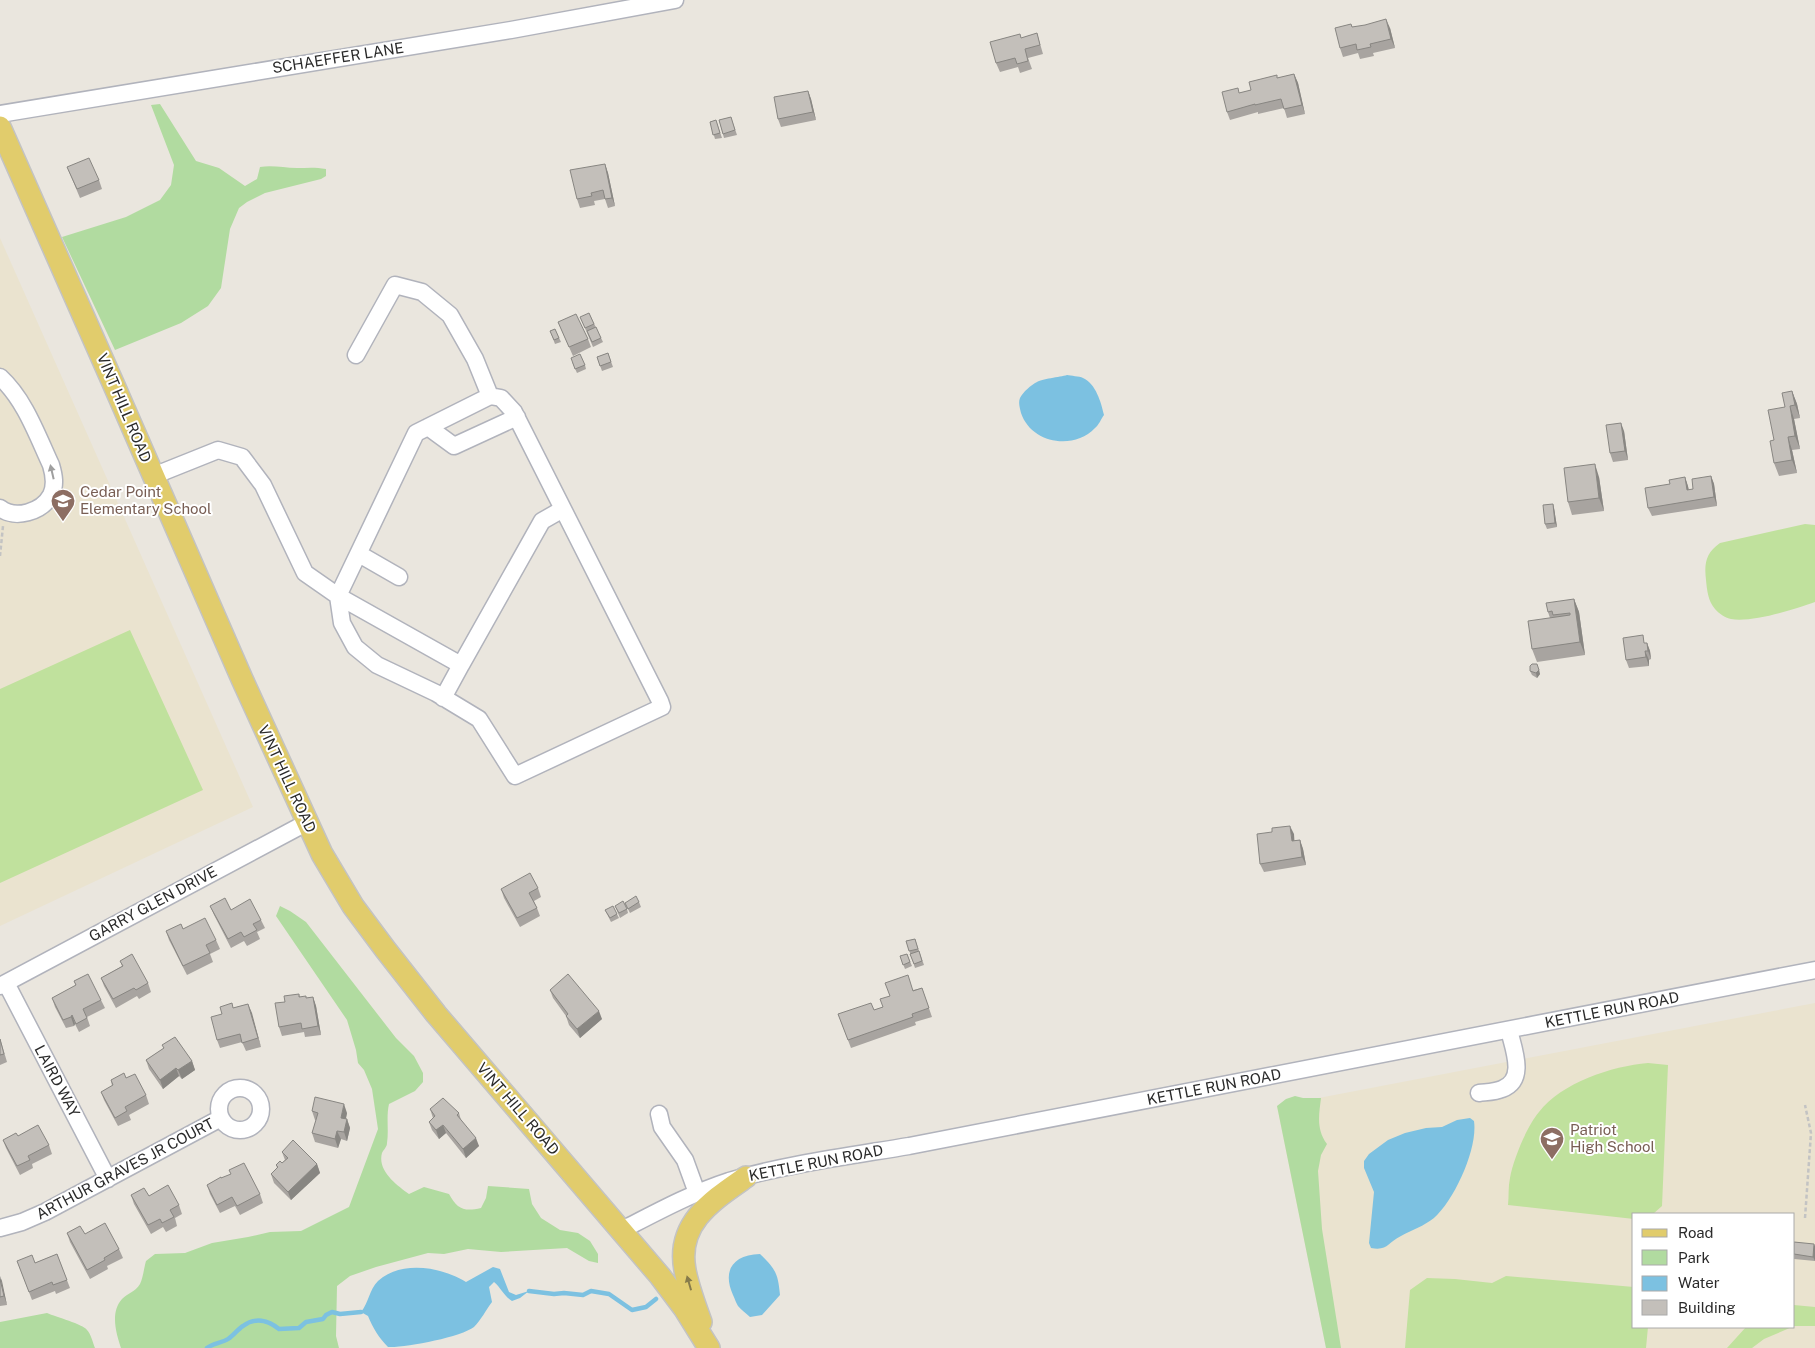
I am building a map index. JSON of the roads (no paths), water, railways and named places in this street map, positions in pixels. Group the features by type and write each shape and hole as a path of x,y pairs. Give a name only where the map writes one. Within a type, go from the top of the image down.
{"main road":[{"name":"VINT HILL ROAD","path":"0,127 306,822 322,854 353,906 436,1014 622,1230 684,1308 709,1347"},
{"path":"709,1347 685,1269 685,1244 691,1226 702,1210 746,1177"}],"street":[{"name":"SCHAEFFER LANE","path":"0,114 511,30 675,0"},
{"path":"356,355 395,285 422,292 450,315 474,359 490,396"},
{"path":"0,378 13,390 20,400 54,475 54,486 50,496 36,510 17,515 2,510"},
{"path":"490,396 501,398 517,417 662,707 515,776 479,719 443,698 377,665 355,647 342,624 338,596 416,433 490,396"},
{"path":"428,428 454,446 517,417"},
{"path":"153,476 218,450 242,457 263,485 305,573 338,596 461,665"},
{"path":"443,698 542,521 563,509"},
{"path":"358,554 399,577"},
{"name":"GARRY GLEN DRIVE","path":"3,985 306,822"},
{"name":"KETTLE RUN ROAD","path":"622,1230 697,1193 746,1177 787,1168 1815,970"},
{"name":"LAIRD WAY","path":"3,985 108,1179"},
{"path":"1479,1093 1503,1089 1511,1084 1516,1076 1517,1064 1509,1030"},
{"path":"659,1114 662,1127 685,1160 697,1193"},
{"name":"ARTHUR GRAVES JR COURT","path":"0,1228 22,1222 45,1212 221,1118"}],"water":[{"path":"1067,375 1081,377 1091,384 1095,389 1104,415 1096,427 1076,440 1054,440 1043,437 1026,423 1021,413 1019,400 1025,391 1037,382"},
{"path":"1470,1118 1474,1121 1474,1132 1469,1159 1450,1199 1434,1218 1422,1226 1384,1247 1371,1248 1369,1243 1374,1192 1364,1168 1364,1161 1369,1154 1388,1140 1405,1133 1426,1128 1442,1127 1457,1120"},
{"path":"760,1254 775,1272 780,1295 762,1315 750,1317 737,1304 730,1286 730,1271 732,1266 743,1257"},
{"path":"493,1267 500,1269 509,1292 516,1295 529,1291 512,1301 494,1282 489,1287 492,1302 474,1327 467,1331 419,1344 388,1347 376,1333 368,1316 361,1312 378,1281 387,1274 398,1270 422,1268 434,1270 466,1282"}],"waterway":[{"path":"529,1291 583,1295 591,1291 609,1294 632,1310 646,1307 656,1299"},
{"path":"207,1348 228,1339 241,1327 252,1321 270,1323 279,1329 299,1328 306,1322 323,1319 332,1312 340,1314 361,1312"}],"place":[{"name":"Cedar Point Elementary School","path":"63,522"},
{"name":"Patriot High School","path":"1552,1160"}]}
